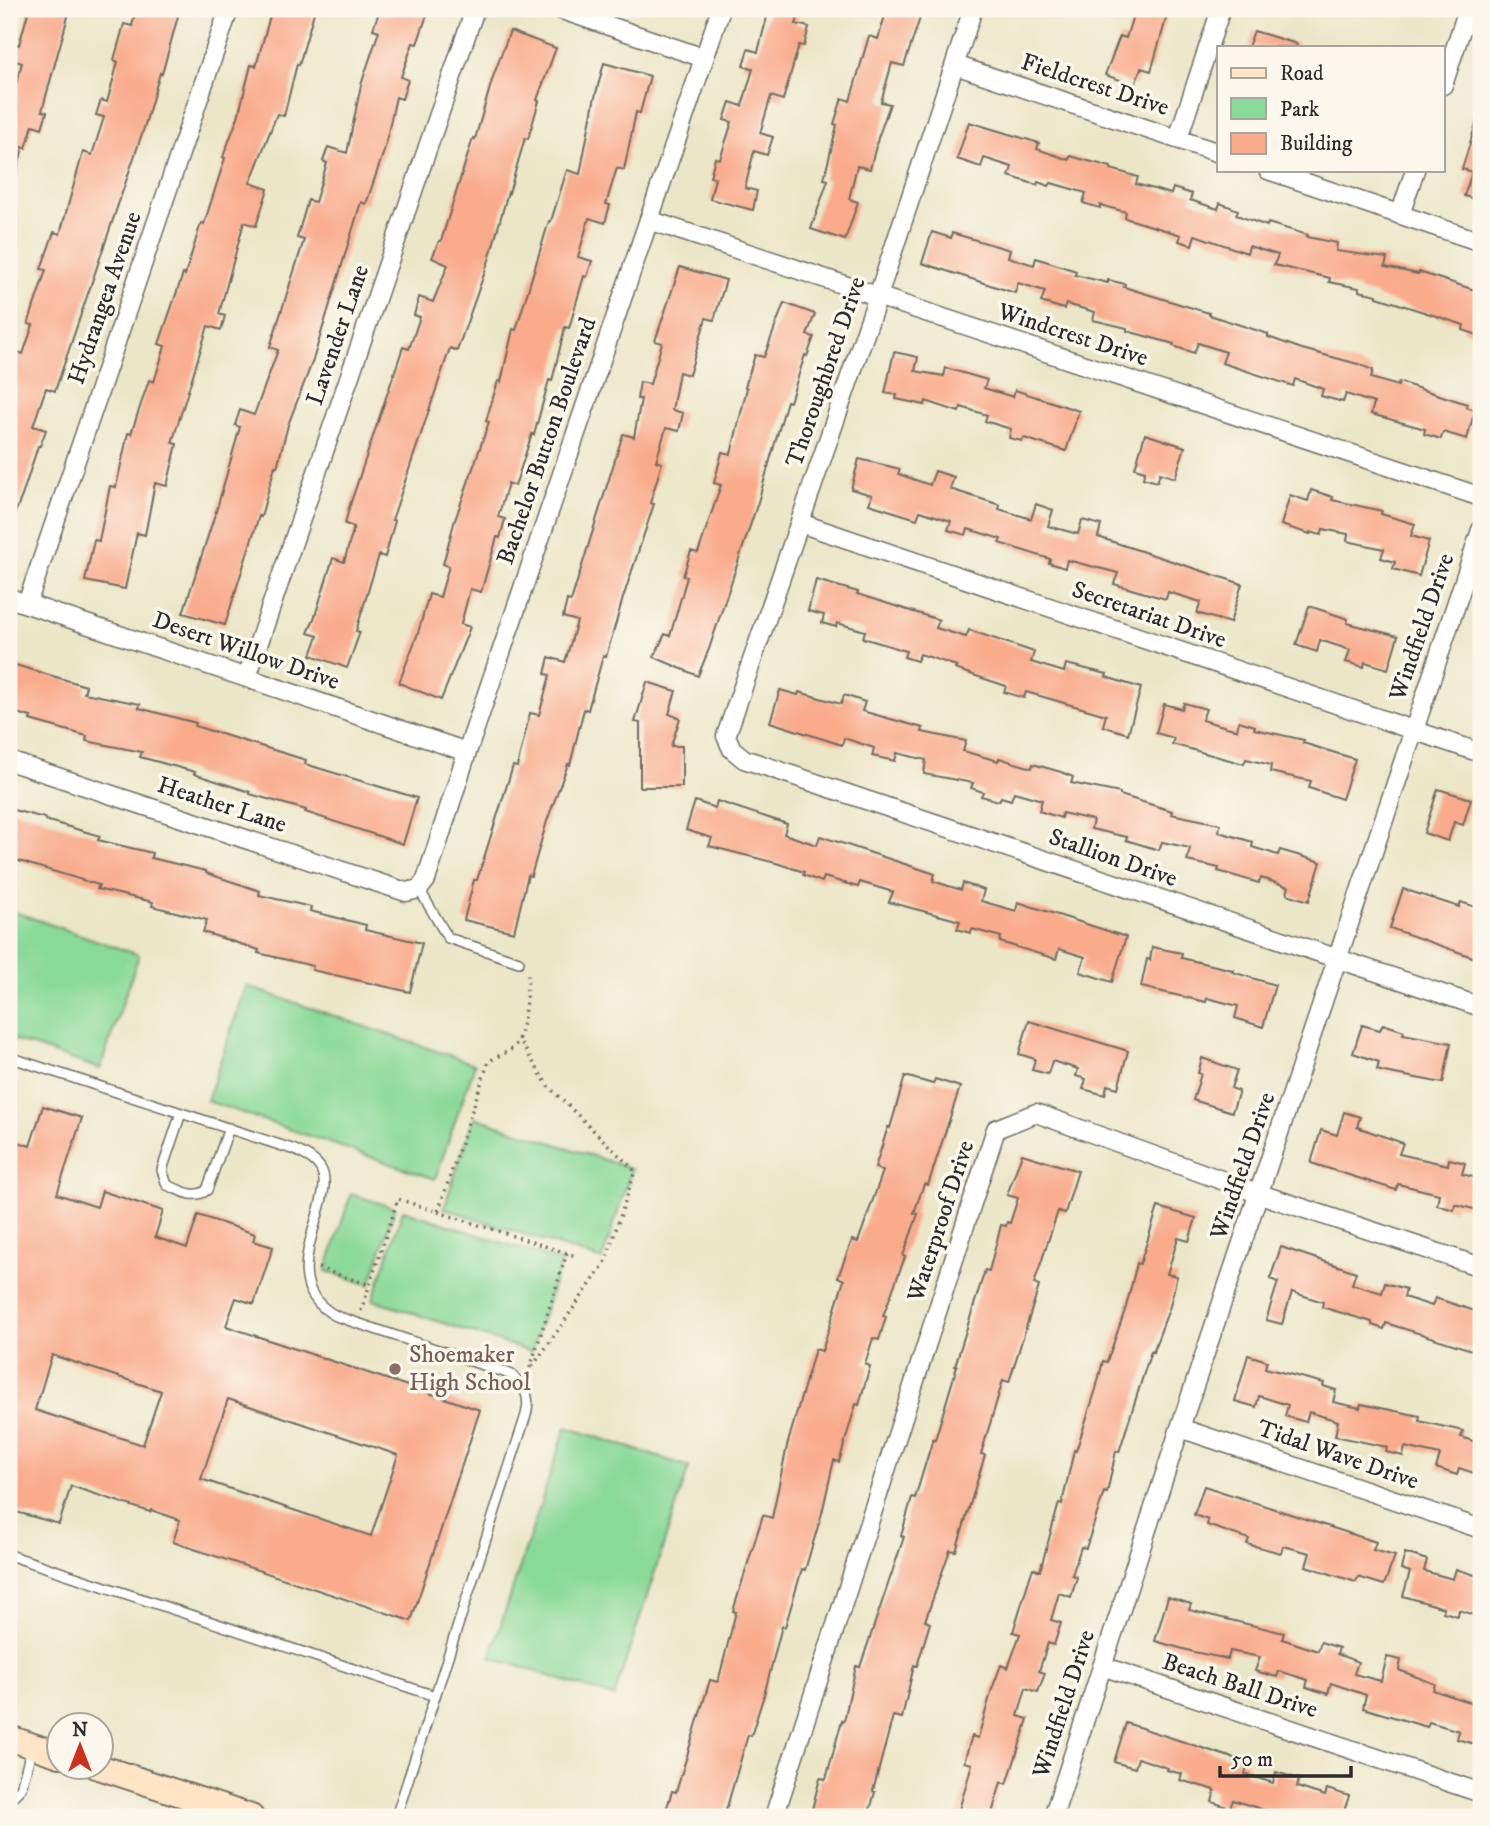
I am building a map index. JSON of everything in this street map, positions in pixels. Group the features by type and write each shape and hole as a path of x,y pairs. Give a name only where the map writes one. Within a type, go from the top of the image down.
{"main road":[{"path":"20,1742 46,1750"},
{"path":"116,1773 251,1817"}],"street":[{"name":"Hydrangea Avenue","path":"27,604 229,9"},
{"name":"Lavender Lane","path":"247,677 475,9"},
{"path":"559,9 704,58"},
{"name":"Bachelor Button Boulevard","path":"419,889 426,880 720,9"},
{"name":"Thoroughbred Drive","path":"732,749 726,736 878,296 973,9"},
{"path":"1178,138 1221,9"},
{"path":"1444,82 1468,9"},
{"name":"Fieldcrest Drive","path":"955,65 1217,152"},
{"path":"1274,172 1481,242"},
{"path":"1399,215 1414,172"},
{"name":"Windcrest Drive","path":"649,220 1481,496"},
{"name":"Secretariat Drive","path":"800,523 1481,753"},
{"name":"Windfield Drive","path":"1053,1817 1180,1428 1481,530"},
{"name":"Desert Willow Drive","path":"9,598 467,752"},
{"name":"Stallion Drive","path":"732,749 744,759 1481,1007"},
{"name":"Heather Lane","path":"9,761 406,892 419,889"},
{"name":"Waterproof Drive","path":"774,1817 996,1129 1036,1113 1260,1194 1481,1267"},
{"name":"Tidal Wave Drive","path":"1180,1428 1481,1529"},
{"name":"Beach Ball Drive","path":"1102,1667 1481,1793"}],"lane":[{"path":"419,889 448,938 519,962"},
{"path":"9,1057 313,1158 321,1169 323,1193 306,1267 308,1285 321,1308 357,1323 510,1374 527,1392 529,1404 526,1415 396,1817"},
{"path":"181,1113 162,1170 163,1179 167,1185 192,1195 201,1195 207,1191 229,1128"},
{"path":"9,1555 435,1696"},
{"path":"9,1800 21,1788 20,1742"}],"path":[{"path":"438,1212 488,1063 516,1044 528,981 528,970 519,962"},
{"path":"518,1037 548,1086 635,1171 605,1263 519,1382"},
{"path":"357,1323 398,1199 576,1256"},
{"path":"528,1371 566,1253"},
{"path":"306,1267 370,1285"}],"green space":[{"path":"9,910 139,955 100,1069 9,1038"},
{"path":"246,986 475,1064 435,1179 207,1101"},
{"path":"474,1117 632,1169 602,1260 444,1208"},
{"path":"351,1194 395,1208 370,1285 326,1271"},
{"path":"403,1210 561,1262 531,1352 373,1300"},
{"path":"566,1427 689,1467 614,1697 490,1657"}],"building":[{"path":"29,9 70,9 42,111 47,112 42,128 33,125 26,148 23,147 14,183 9,182 9,108 22,63 9,59 14,43 19,45"},
{"path":"136,9 180,9 162,74 160,73 55,391 46,388 33,426 46,430 9,523 9,397 15,378 9,376 9,373 16,351 23,354 33,325 28,324 46,270 41,269 54,232 60,234 83,152 92,155 104,117 96,115 101,100 107,102 118,62 114,60 124,24 132,26"},
{"path":"272,9 315,9 284,116 277,114 250,183 268,189 256,226 244,222 219,314 225,316 221,330 208,326 172,443 177,444 167,486 155,483 145,535 137,533 125,589 85,581 94,540 99,541 110,486 116,487 128,433 131,434 149,380 154,382 165,346 159,344 201,223 204,224 225,158 223,157 238,117 251,65 256,66"},
{"path":"380,9 429,9 417,44 413,43 401,77 408,80 402,99 396,97 384,151 366,204 361,202 313,360 288,425 277,467 275,466 225,625 183,613 240,427 235,425 240,410 254,415 278,350 270,347 304,240 297,238 308,200 315,202 327,163 323,161 328,147 347,153 361,85 379,31 373,29"},
{"path":"769,9 801,9 796,24 809,27 804,46 799,45 783,100 771,96 760,133 773,137 767,155 754,151 745,188 757,191 753,210 710,199 715,178 710,177 715,158 720,159 732,122 724,120 730,102 742,106 753,69 743,66 748,49 758,52"},
{"path":"887,9 923,9 904,66 892,63 881,102 890,104 870,169 857,166 849,199 858,202 845,240 811,229 828,180 824,179 837,125 834,124 842,98 850,101 869,36 878,39"},
{"path":"1135,9 1169,9 1151,71 1141,68 1135,85 1105,75 1120,36 1126,38"},
{"path":"510,31 556,48 537,100 539,101 528,139 525,138 489,260 457,351 450,348 392,520 395,521 385,557 379,555 356,631 360,632 347,668 311,655 318,636 308,633 333,558 344,562 354,527 345,524 349,508 403,347 409,349 420,317 414,315 419,297 433,302 448,265 432,258 441,241"},
{"path":"1254,31 1297,44 1296,46 1248,46"},
{"path":"604,63 650,76 640,113 636,112 624,170 617,168 606,204 610,205 605,223 589,218 578,257 592,261 587,277 584,276 569,328 565,327 552,381 549,380 534,435 532,434 515,486 508,483 498,517 505,519 481,592 470,589 461,624 470,627 441,700 399,683 429,594 440,597 449,566 443,564 454,523 489,422 486,421 498,381 501,382 513,329 516,330 567,170 580,174"},
{"path":"1478,117 1481,118 1481,201 1464,196 1472,172 1462,169"},
{"path":"969,122 1039,143 1037,149 1069,160 1070,156 1138,177 1136,184 1171,194 1173,188 1192,194 1190,200 1218,209 1220,203 1238,210 1236,215 1267,226 1268,223 1308,235 1307,237 1337,243 1336,251 1387,258 1385,267 1418,274 1419,272 1481,292 1481,336 1463,330 1464,325 1359,291 1359,288 1329,282 1330,278 1274,265 1278,255 1249,246 1247,253 1195,235 1192,245 1179,241 1181,235 1125,218 1126,212 1083,203 1086,193 1051,183 1049,186 1038,182 1037,185 1009,176 1012,167 984,158 981,167 957,159"},
{"path":"932,232 951,238 952,233 1010,250 1008,257 1034,265 1036,258 1076,271 1075,275 1125,284 1124,287 1209,313 1302,349 1358,364 1373,370 1371,378 1398,386 1399,382 1467,404 1466,407 1475,410 1467,439 1443,432 1441,439 1424,434 1425,429 1371,414 1374,403 1346,394 1343,402 1321,396 1323,389 1295,379 1293,386 1222,363 1226,352 1198,343 1194,353 1173,346 1174,344 1127,331 1127,328 1093,320 1095,312 1066,304 1064,309 1041,302 1045,291 1018,283 1015,293 922,263"},
{"path":"680,267 726,280 714,320 706,318 689,375 679,372 672,410 683,413 679,431 666,428 656,461 662,463 650,503 654,504 606,657 603,656 588,710 584,709 570,765 568,764 547,821 531,876 528,875 514,932 464,920 474,880 477,880 513,766 517,767 530,713 539,715 550,675 545,674 549,657 565,662 577,621 563,617 567,600 571,601 623,434 634,437 641,399 637,399 640,382 650,384 662,343 655,341"},
{"path":"784,303 815,314 807,335 814,337 807,356 805,355 790,402 787,401 758,502 698,676 654,657 665,634 670,636 687,577 683,576 691,551 698,553 721,485 714,483 722,452 731,454 747,388 745,387 755,355 764,357"},
{"path":"894,352 918,357 915,371 944,376 946,368 987,380 984,388 1013,397 1015,390 1079,411 1066,451 1024,438 1022,441 1009,438 1011,429 985,421 987,415 961,407 959,412 926,401 925,405 896,399 897,395 885,393"},
{"path":"1145,434 1185,447 1175,478 1160,473 1157,482 1143,478 1145,471 1135,468"},
{"path":"859,459 900,469 898,474 930,485 935,471 954,477 950,489 1000,505 999,509 1031,519 1036,504 1053,510 1048,526 1078,534 1082,520 1101,525 1098,537 1242,584 1230,623 1197,613 1201,602 1168,592 1166,599 1114,584 1118,573 1067,560 1065,568 1049,563 1050,559 999,543 1001,539 968,529 966,535 948,530 951,521 920,511 917,519 869,504 872,495 851,489"},
{"path":"1311,490 1333,497 1332,500 1382,511 1381,514 1415,524 1411,536 1429,541 1419,576 1393,569 1395,562 1381,558 1384,549 1347,541 1348,534 1323,529 1321,535 1310,534 1281,525 1290,495 1308,501"},
{"path":"816,580 939,620 936,628 966,637 969,630 1034,652 1031,662 1064,672 1066,664 1107,674 1106,677 1141,688 1128,734 1103,726 1106,715 1026,692 1024,698 1004,692 1006,686 955,669 957,666 920,654 917,661 904,657 906,651 863,638 865,631 837,623 836,627 822,623 824,615 808,611"},
{"path":"1309,606 1348,619 1347,623 1398,636 1388,669 1365,662 1364,667 1346,662 1350,650 1320,640 1317,652 1296,645"},
{"path":"9,663 86,686 84,693 140,704 139,708 196,723 195,726 306,760 305,764 417,798 403,844 305,812 306,810 250,794 194,774 195,772 140,757 142,752 86,741 87,736 30,720 31,717 9,711"},
{"path":"647,682 676,691 669,714 680,718 671,746 682,746 682,787 640,787 640,723 635,722"},
{"path":"780,690 798,695 799,692 841,704 844,695 865,702 862,711 923,728 922,732 966,741 963,751 998,761 999,758 1032,768 1033,764 1061,772 1073,777 1071,783 1120,793 1172,811 1171,814 1220,824 1219,832 1253,842 1252,847 1278,855 1280,850 1321,862 1309,901 1287,894 1289,887 1261,878 1259,883 1218,871 1219,868 1187,861 1190,848 1162,842 1159,850 1126,840 1127,837 1091,829 1093,820 1062,813 1061,818 1039,811 1042,800 1014,792 1011,800 1001,797 999,801 981,796 983,792 971,788 973,783 924,774 926,760 897,753 895,761 872,756 874,748 844,738 842,745 770,722"},
{"path":"1184,703 1206,709 1202,720 1237,730 1239,721 1255,726 1254,729 1304,740 1303,743 1355,759 1342,799 1309,788 1311,781 1270,772 1271,765 1246,759 1244,764 1172,744 1174,738 1156,733 1164,704 1182,709"},
{"path":"1438,789 1471,799 1463,825 1454,822 1448,841 1424,833"},
{"path":"695,801 715,808 717,801 787,824 784,834 817,845 820,836 935,874 933,881 961,890 963,883 984,890 981,901 1016,911 1018,902 1126,937 1112,982 1080,972 1085,957 1059,949 1056,959 1000,942 1001,937 972,929 971,933 957,929 960,921 889,902 893,892 860,882 858,887 824,877 822,882 803,875 804,872 776,863 709,846 712,838 686,830"},
{"path":"9,809 100,836 98,840 152,853 151,858 206,871 260,891 259,895 311,907 310,911 366,925 365,930 422,943 410,992 312,970 313,966 258,953 259,950 203,932 207,920 152,906 153,902 97,889 99,885 9,858"},
{"path":"1403,889 1459,907 1461,902 1481,909 1481,960 1390,928"},
{"path":"1152,947 1182,953 1181,958 1233,970 1232,972 1275,985 1263,1027 1235,1018 1238,1006 1207,998 1206,1002 1141,987"},
{"path":"1029,1021 1128,1051 1118,1088 1107,1085 1105,1095 1083,1089 1086,1079 1076,1076 1078,1069 1052,1061 1048,1074 1032,1070 1035,1059 1019,1054"},
{"path":"1383,1024 1404,1031 1403,1034 1451,1043 1443,1083 1377,1070 1379,1062 1353,1053 1362,1025 1380,1030"},
{"path":"1202,1058 1237,1070 1231,1088 1239,1091 1232,1112 1193,1100 1201,1074 1198,1073"},
{"path":"905,1076 933,1084 935,1079 960,1087 928,1185 924,1184 914,1213 918,1214 883,1316 886,1317 879,1340 873,1338 865,1364 870,1366 859,1405 856,1404 839,1462 834,1460 805,1570 802,1569 785,1627 782,1626 764,1695 751,1736 748,1735 724,1817 664,1817 672,1791 676,1792 710,1680 718,1682 736,1612 733,1611 763,1515 772,1518 787,1446 815,1349 822,1351 844,1280 838,1277 852,1240 858,1242 883,1171 875,1168"},
{"path":"43,1106 82,1118 57,1194 97,1207 102,1191 163,1211 155,1237 187,1248 198,1215 255,1234 253,1241 273,1247 254,1304 236,1298 226,1326 480,1410 411,1621 173,1542 180,1520 71,1486 59,1524 9,1510 9,1139 30,1146","holes":["52,1355 161,1391 143,1445 35,1410","228,1399 398,1455 371,1536 201,1479"]},
{"path":"1344,1112 1360,1117 1357,1127 1403,1143 1399,1154 1448,1165 1449,1159 1465,1163 1462,1174 1481,1179 1481,1211 1455,1204 1454,1210 1437,1205 1439,1194 1398,1184 1396,1190 1311,1163 1321,1130 1337,1135"},
{"path":"1022,1154 1078,1171 1065,1213 1058,1211 1034,1284 1039,1286 1009,1382 1003,1380 981,1454 985,1455 956,1551 950,1550 925,1621 930,1623 917,1666 914,1665 902,1718 893,1716 868,1817 810,1817 820,1778 826,1779 842,1720 844,1721 856,1666 860,1667 904,1537 901,1536 912,1497 915,1498 933,1439 935,1440 985,1270 989,1271 1001,1225 1010,1223 1018,1198 1007,1195"},
{"path":"1158,1207 1196,1218 1189,1241 1178,1238 1167,1274 1177,1276 1170,1306 1153,1352 1151,1351 1119,1452 1116,1451 1107,1493 1104,1492 1086,1548 1081,1547 1072,1575 1077,1577 1071,1597 1059,1593 1051,1620 1061,1623 1054,1645 1048,1643 1039,1671 1045,1673 1038,1692 1026,1688 1018,1716 1028,1719 1007,1784 1001,1782 991,1817 957,1817 972,1764 964,1762 972,1736 978,1738 1001,1665 1008,1668 1020,1634 1013,1632 1028,1583 1033,1568 1040,1571 1059,1503 1062,1504 1074,1450 1076,1451 1103,1361 1107,1362 1126,1307 1137,1263 1140,1264"},
{"path":"1281,1247 1356,1272 1352,1284 1382,1293 1385,1283 1406,1289 1404,1297 1432,1306 1435,1298 1481,1313 1481,1353 1386,1323 1384,1329 1372,1325 1372,1322 1322,1307 1323,1302 1292,1292 1282,1324 1266,1320 1278,1282 1270,1279"},
{"path":"1248,1355 1267,1361 1265,1368 1324,1383 1323,1386 1336,1390 1333,1402 1360,1408 1361,1404 1420,1416 1419,1421 1463,1431 1461,1437 1481,1444 1481,1461 1477,1474 1459,1468 1457,1475 1436,1468 1440,1455 1405,1447 1403,1456 1386,1452 1387,1447 1335,1436 1338,1421 1309,1412 1306,1422 1285,1416 1288,1405 1259,1396 1256,1407 1235,1401"},
{"path":"1204,1486 1376,1542 1373,1550 1395,1556 1384,1585 1358,1577 1356,1582 1306,1566 1310,1553 1283,1546 1281,1553 1247,1544 1249,1539 1207,1525 1208,1520 1194,1515"},
{"path":"1405,1553 1427,1560 1424,1571 1453,1579 1456,1569 1478,1576 1476,1582 1481,1584 1481,1617 1459,1610 1458,1616 1443,1612 1444,1608 1403,1596 1410,1572 1401,1569"},
{"path":"1168,1597 1191,1604 1189,1610 1284,1633 1282,1639 1318,1651 1321,1642 1339,1648 1337,1654 1358,1662 1354,1674 1381,1681 1387,1657 1401,1660 1399,1670 1435,1684 1433,1690 1481,1706 1481,1746 1457,1739 1459,1731 1429,1722 1427,1727 1363,1708 1366,1695 1331,1683 1328,1694 1306,1687 1308,1680 1279,1671 1277,1677 1255,1671 1260,1657 1230,1651 1228,1659 1155,1641"},
{"path":"1126,1723 1248,1763 1245,1774 1273,1783 1276,1772 1299,1779 1297,1787 1325,1796 1327,1789 1349,1796 1342,1817 1262,1817 1264,1810 1233,1800 1230,1808 1212,1802 1215,1790 1180,1780 1182,1774 1167,1770 1168,1768 1138,1758 1135,1768 1114,1762"}],"place":[{"name":"Shoemaker High School","path":"395,1369"}]}
